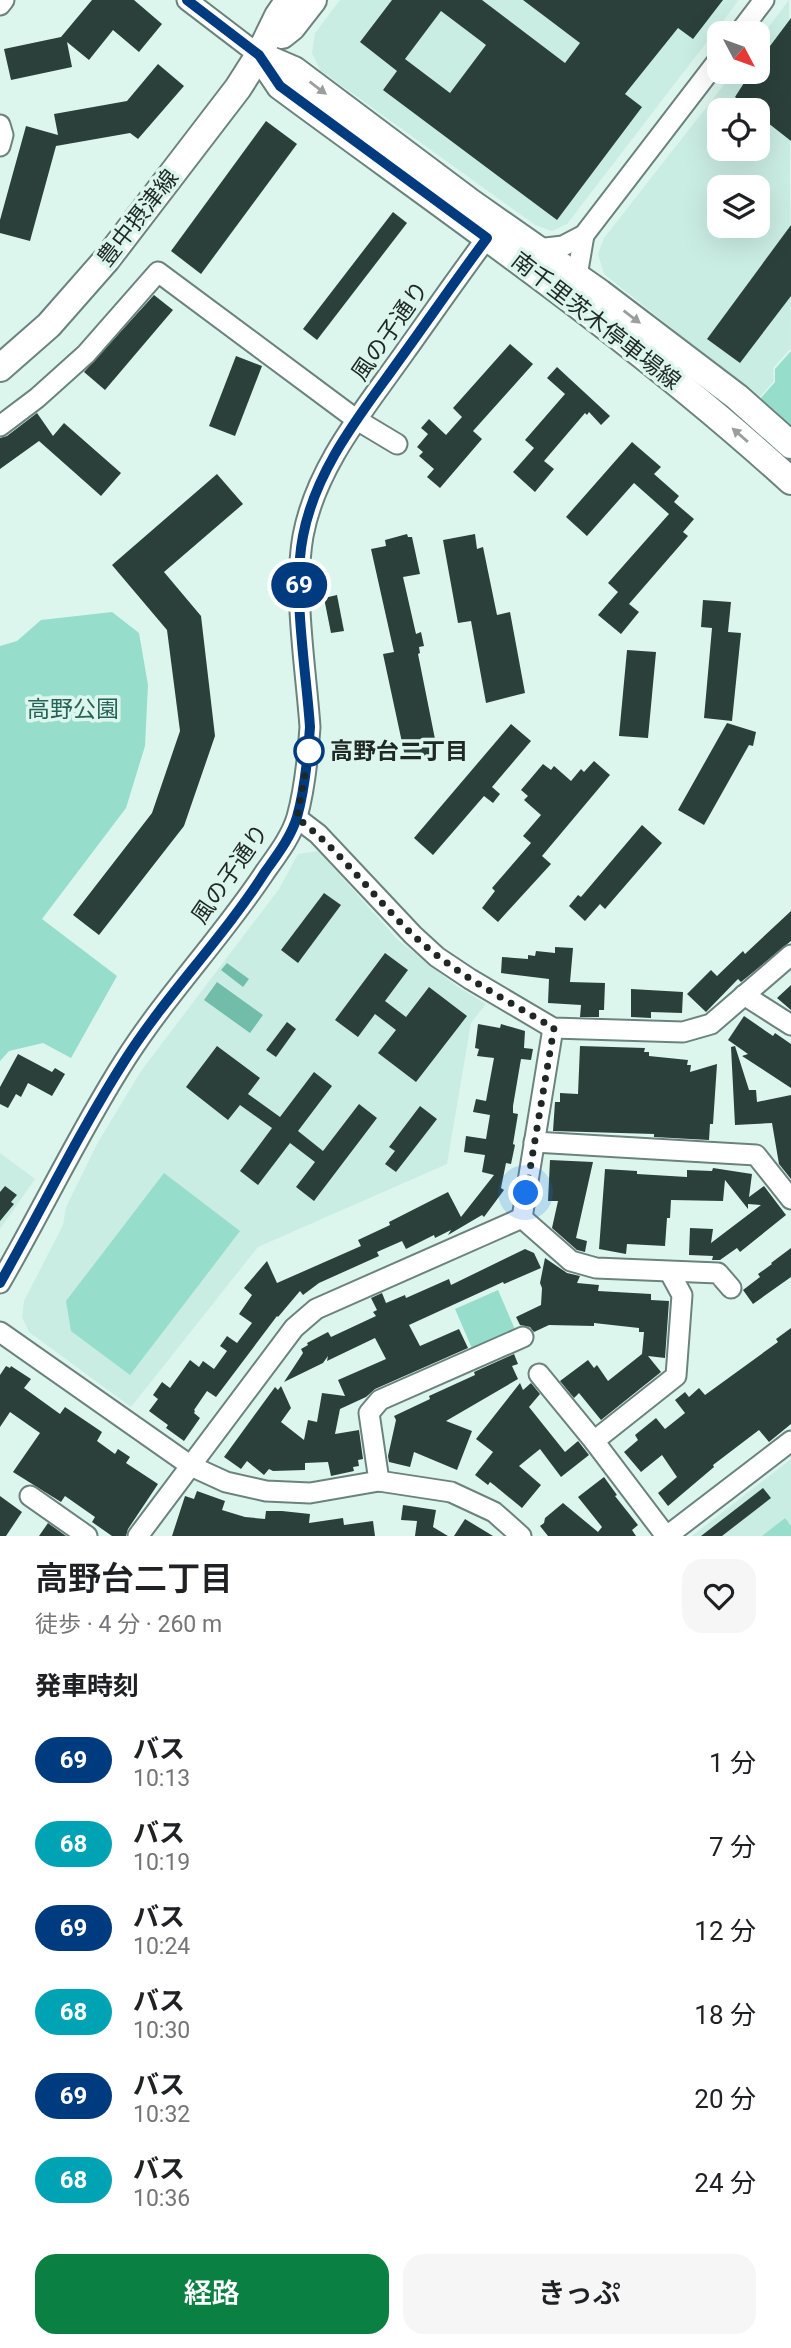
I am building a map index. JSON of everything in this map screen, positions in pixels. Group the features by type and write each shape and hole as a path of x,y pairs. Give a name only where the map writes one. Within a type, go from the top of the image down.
{"main road":[{"name":"豊中摂津線","path":"0,368 49,325 107,259 238,88 289,0"},
{"name":"豊中摂津線","path":"259,55 292,27 313,0"},
{"name":"南千里茨木停車場線","path":"259,55 294,70 493,230 614,334 736,430 791,481"},
{"name":"南千里茨木停車場線","path":"493,230 537,249 600,292 737,397 791,445"}],"street":[{"path":"0,5 4,0"},
{"path":"187,0 259,55"},
{"path":"748,21 764,0"},
{"path":"537,249 563,246 584,235 707,75"},
{"path":"0,125 3,135 0,146"},
{"name":"風の子通り","path":"0,1283 57,1177 125,1060 161,1008 252,892 284,844 297,818 309,750 310,727 299,578 303,536 313,499 328,464 357,420 493,230"},
{"path":"584,235 577,276 580,293 614,334"},
{"path":"584,235 586,267 600,292"},
{"path":"0,426 37,398 86,354 158,272 357,420 397,444"},
{"path":"297,818 318,834 437,957 554,1028 682,1032 711,1024 791,955"},
{"path":"744,995 791,1025"},
{"path":"522,1218 554,1028"},
{"path":"534,1142 756,1155 791,1199"},
{"path":"522,1218 571,1261 596,1268 718,1273 732,1288"},
{"path":"138,1536 294,1328 316,1309 522,1218"},
{"path":"594,1441 677,1376 682,1295 670,1273"},
{"path":"0,1332 191,1466 226,1482 266,1491 310,1493 379,1481 451,1492 494,1512 520,1536"},
{"path":"379,1481 369,1413 380,1400 523,1337"},
{"path":"539,1374 666,1536 791,1441"},
{"path":"30,1496 87,1536"}],"shaded area":[{"path":"340,0 739,0 723,21 707,21 707,42 567,224 552,231 535,225 320,70 312,53 315,33"},
{"path":"789,0 791,348 773,368 774,381 759,398 604,274 598,254 604,238 707,106 707,161 770,161 770,98 714,98 725,84 770,84 770,25"},
{"path":"318,851 398,940 455,985 486,1004 471,1023 447,1164 258,1247 131,1407 29,1332 22,1317 24,1301 63,1225 66,1207 97,1144 141,1071 279,889 298,854"},
{"path":"227,963 249,979 243,987 221,970"},
{"path":"217,982 263,1015 250,1033 204,1000"},
{"path":"0,1153 35,1179 0,1229"},
{"path":"791,1459 791,1536 692,1536"}],"green space":[{"path":"791,351 791,427 760,399 775,382 775,369"},
{"name":"高野公園","path":"112,612 139,633 148,685 145,746 126,808 42,919 117,976 71,1058 43,1043 9,1051 0,1061 0,646 17,641 41,620"},
{"path":"164,1173 240,1231 130,1375 71,1331 66,1301"},
{"path":"498,1290 517,1334 474,1353 455,1309"},
{"path":"785,1518 791,1526 791,1536 762,1536"}],"building":[{"path":"92,0 134,0 162,24 139,52 113,30 89,60 67,42 72,67 11,80 4,49 61,37"},
{"path":"392,0 482,0 565,63 580,43 523,0 723,0 693,39 678,28 625,94 642,107 557,220 383,90 397,71 360,42","holes":["441,11 486,45 450,93 405,59"]},
{"path":"791,18 791,141 770,124 770,98 735,97 743,84 770,84 770,46"},
{"path":"158,64 184,86 138,139 130,133 56,146 30,241 0,233 0,220 26,126 58,135 54,114 127,101"},
{"path":"266,121 297,144 201,274 171,251"},
{"path":"393,212 407,223 317,340 303,329"},
{"path":"791,225 791,296 740,363 707,339"},
{"path":"154,295 173,310 105,390 84,372"},
{"path":"510,344 533,364 473,431 482,439 440,488 427,477 434,469 419,456 423,452 417,447 428,434 421,428 429,419 446,435 462,417 453,408"},
{"path":"236,356 262,366 235,436 209,426"},
{"path":"557,367 610,416 601,425 589,412 587,415 585,413 544,461 554,469 535,492 513,472 534,448 525,440 565,394 547,378"},
{"path":"37,413 53,436 64,423 121,473 101,496 39,441 0,469 0,438 7,436"},
{"path":"632,442 661,467 654,474 679,496 674,502 694,519 683,532 688,536 629,604 639,612 621,634 598,615 618,592 608,583 669,514 634,483 587,536 566,517"},
{"path":"217,474 243,504 164,572 201,616 215,736 184,826 99,935 73,915 152,813 180,731 167,630 112,565"},
{"path":"407,534 412,537 420,574 403,577 416,634 421,632 424,646 419,647 418,654 438,754 406,761 383,654 394,652 371,549 386,546 385,540"},
{"path":"475,534 477,549 483,547 497,615 510,612 525,693 486,703 471,621 458,623 443,540"},
{"path":"337,595 344,631 331,633 324,598"},
{"path":"703,600 731,602 728,632 741,633 732,721 704,718 712,628 701,627"},
{"path":"627,650 656,652 648,738 619,736"},
{"path":"727,723 756,732 753,746 749,745 704,825 678,810"},
{"path":"511,724 531,741 492,787 500,794 493,803 484,796 433,855 414,838"},
{"path":"594,761 610,775 542,856 551,864 498,922 482,908 495,891 492,888 531,843 523,836 541,815 524,800 528,796 521,790 543,764 551,770 554,766 571,781 581,769 584,772"},
{"path":"642,825 662,843 605,909 600,904 585,921 569,906 578,895 581,897"},
{"path":"324,893 341,905 298,963 281,950"},
{"path":"791,911 791,941 741,982 738,979 706,1012 687,994 711,970 717,976 743,951 745,954"},
{"path":"555,947 573,948 570,982 605,983 604,1010 599,1010 599,1017 580,1017 581,1005 548,1003 549,979 501,973 502,957 528,959 528,955 535,956 536,951 555,953"},
{"path":"385,953 408,970 385,1001 406,1017 429,987 467,1016 416,1082 378,1053 396,1030 375,1014 358,1037 335,1020"},
{"path":"791,985 791,1010 777,998"},
{"path":"631,989 683,992 682,1013 651,1012 651,1018 631,1017"},
{"path":"744,1016 773,1036 775,1033 791,1044 791,1088 742,1056 748,1054 728,1040"},
{"path":"287,1022 296,1029 276,1057 266,1050"},
{"path":"478,1024 500,1028 501,1024 525,1031 524,1048 533,1049 531,1060 521,1059 513,1106 513,1113 518,1114 515,1145 511,1164 506,1163 501,1188 504,1190 484,1217 482,1215 448,1235 451,1230 406,1249 402,1241 377,1252 379,1256 319,1283 303,1295 300,1291 277,1316 216,1397 207,1391 194,1410 200,1418 184,1441 166,1428 168,1425 149,1411 158,1399 153,1395 162,1382 170,1388 190,1360 199,1367 203,1361 214,1369 227,1351 220,1346 227,1336 237,1343 252,1323 239,1314 252,1295 244,1288 267,1261 277,1283 361,1246 358,1240 448,1192 461,1217 494,1175 482,1172 485,1155 464,1152 466,1136 486,1139 490,1115 473,1112 476,1099 486,1101 494,1058 477,1056 479,1049 475,1048"},
{"path":"217,1046 260,1078 248,1094 280,1117 314,1072 332,1086 298,1131 323,1151 359,1104 377,1118 314,1201 296,1187 315,1162 290,1143 258,1185 240,1171 272,1128 240,1105 228,1120 186,1087"},
{"path":"580,1046 645,1048 644,1052 649,1052 649,1056 688,1060 687,1065 691,1065 690,1072 717,1064 713,1124 710,1124 709,1140 654,1137 654,1134 553,1131 555,1102 560,1102 560,1093 578,1094"},
{"path":"735,1046 749,1090 756,1090 757,1102 791,1095 791,1179 779,1164 772,1123 735,1125 731,1047"},
{"path":"18,1054 52,1072 55,1068 65,1074 52,1096 28,1083 21,1097 16,1094 8,1108 0,1104 0,1087"},
{"path":"420,1106 437,1119 396,1172 385,1164 395,1151 389,1147"},
{"path":"550,1160 593,1162 576,1238 587,1241 585,1252 577,1250 552,1228 558,1201 548,1201"},
{"path":"713,1168 752,1174 749,1197 764,1186 786,1215 740,1252 737,1248 720,1260 712,1260 713,1256 689,1255 690,1228 713,1229 711,1243 761,1205 748,1204 748,1209 725,1180 723,1201 671,1200 665,1246 627,1244 626,1254 599,1249 605,1169 687,1177 687,1170 712,1171"},
{"path":"5,1186 17,1195 11,1202 14,1204 0,1221 0,1192"},
{"path":"791,1248 791,1277 753,1304 743,1290 760,1277 758,1274"},
{"path":"525,1249 534,1253 541,1268 504,1284 503,1282 409,1325 420,1346 459,1329 468,1348 375,1389 366,1397 340,1409 335,1434 359,1430 363,1459 358,1460 359,1466 353,1467 354,1471 331,1476 328,1462 305,1463 305,1470 269,1469 264,1475 247,1461 241,1469 224,1457 275,1387 278,1390 281,1386 291,1408 281,1422 304,1440 308,1420 317,1422 322,1393 345,1396 338,1380 386,1359 375,1338 327,1361 328,1356 323,1363 284,1382 303,1353 301,1349 308,1345 307,1343 328,1332 331,1337 376,1316 373,1312 377,1310 371,1298 382,1293 386,1303 405,1295 406,1298 449,1279 451,1285"},
{"path":"545,1258 567,1273 580,1276 577,1283 599,1285 598,1291 651,1294 651,1300 669,1301 665,1358 648,1356 661,1372 601,1420 579,1393 574,1398 560,1381 588,1360 594,1368 597,1365 608,1381 642,1354 644,1332 639,1332 639,1328 594,1323 594,1326 549,1325 534,1332 530,1327 520,1325 516,1317 541,1305 540,1283"},
{"path":"791,1328 791,1424 769,1442 759,1430 713,1465 714,1467 668,1506 658,1493 677,1477 662,1455 641,1472 624,1452 638,1440 635,1435 656,1418 665,1429 685,1413 675,1400 685,1392 689,1397 699,1388 705,1395 778,1342 776,1339"},
{"path":"514,1354 518,1364 512,1366 518,1379 446,1421 472,1431 457,1470 414,1452 410,1467 389,1462 396,1420 394,1416 475,1375 474,1372"},
{"path":"6,1366 11,1366 31,1379 24,1388 60,1414 65,1407 102,1432 97,1441 115,1454 118,1449 130,1457 126,1463 158,1484 126,1536 112,1536 92,1522 95,1517 65,1496 61,1502 13,1472 40,1433 10,1412 0,1427 0,1375"},
{"path":"520,1383 523,1390 531,1383 540,1394 529,1407 565,1452 578,1441 589,1455 561,1477 540,1449 519,1466 541,1485 522,1508 490,1482 488,1485 475,1475 493,1452 476,1439"},
{"path":"604,1477 638,1525 632,1530 636,1536 548,1536 540,1526 545,1518 563,1503 598,1532 602,1527 578,1497"},
{"path":"763,1488 771,1498 722,1536 701,1536"},
{"path":"197,1491 225,1501 222,1510 245,1517 265,1519 266,1511 282,1511 310,1514 309,1523 343,1518 344,1525 373,1521 375,1536 172,1536 185,1496 194,1499"},
{"path":"0,1496 22,1512 6,1536 0,1536"},
{"path":"403,1505 436,1510 433,1527 448,1536 415,1536 417,1521 401,1520"},
{"path":"465,1519 493,1536 454,1536"},
{"path":"48,1523 66,1536 39,1536"}],"bus line":[{"name":"69","path":"0,1283 57,1177 125,1060 161,1008 252,892 284,844 297,818 309,750 310,727 299,578 303,536 313,499 328,464 357,420 487,238 280,86 259,55 187,0"}],"place":[{"name":"高野台二丁目","path":"309,751"}],"route":[{"path":"309,751 297,818 318,834 437,957 554,1028 526,1193"}]}
